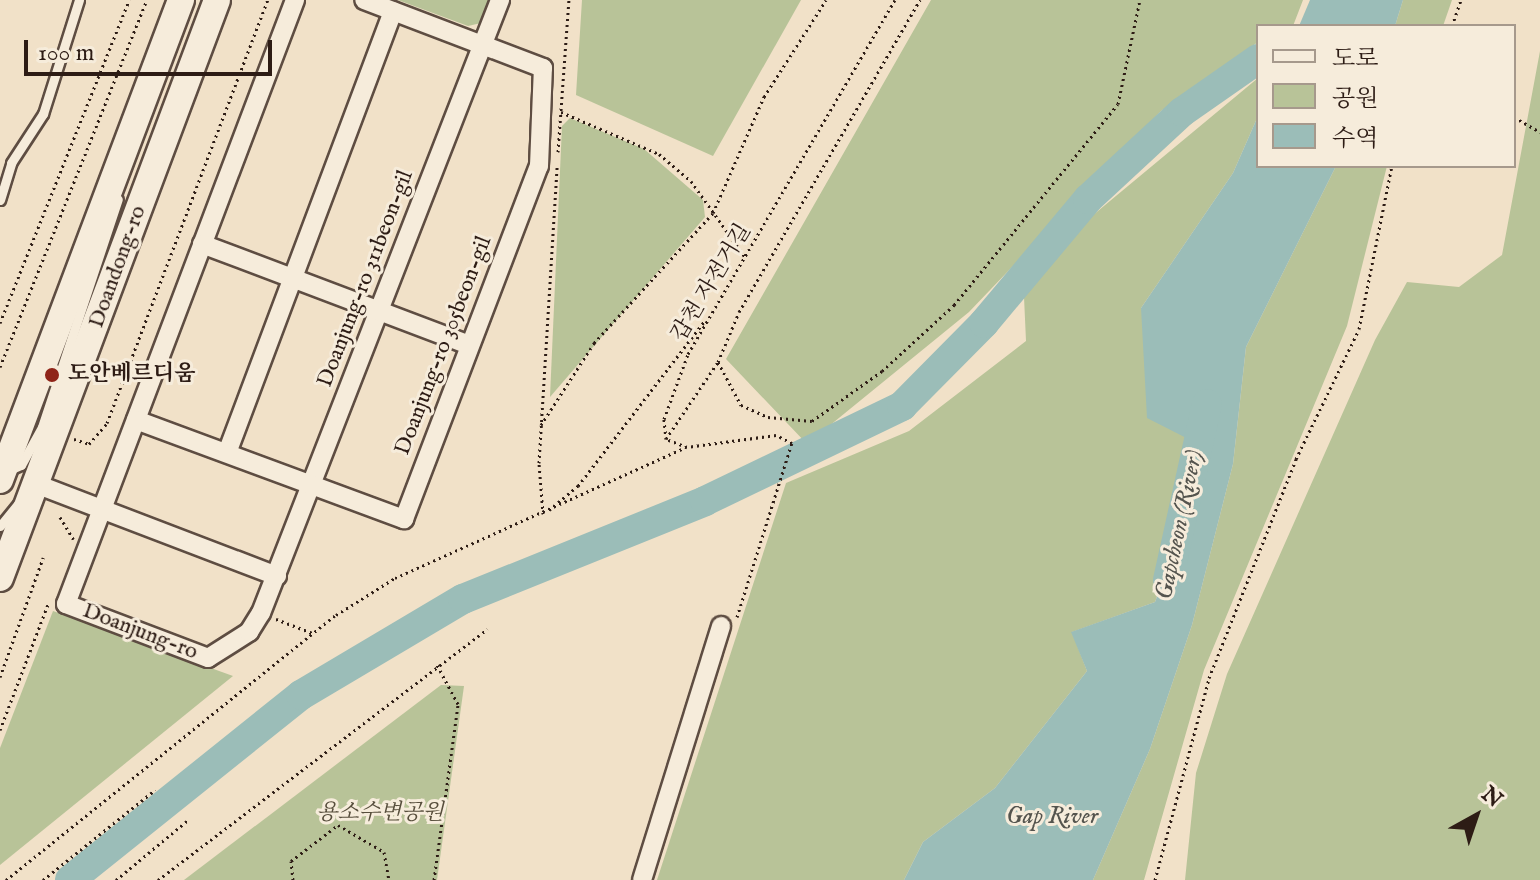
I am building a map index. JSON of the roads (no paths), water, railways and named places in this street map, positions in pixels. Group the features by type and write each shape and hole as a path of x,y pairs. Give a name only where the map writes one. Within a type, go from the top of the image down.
{"main road":[{"name":"Doandong-ro","path":"1,475 181,0"},
{"name":"Doandong-ro","path":"0,578 217,0"},
{"path":"1,475 36,484"}],"street":[{"path":"101,509 295,0"},
{"path":"364,0 482,45"},
{"name":"Doanjung-ro 311beon-gil","path":"277,576 500,0"},
{"path":"227,453 393,11"},
{"name":"Doanjung-ro 305beon-gil","path":"136,420 404,519 540,152 543,68 482,45"},
{"path":"202,244 469,345"},
{"path":"36,484 277,576"},
{"name":"Doanjung-ro","path":"101,509 66,604 208,658 224,653 261,613 277,576"},
{"path":"642,880 721,626"}],"lane":[{"path":"0,200 11,163 43,114 79,0"},
{"path":"0,526 36,484"}],"water":[{"path":"1310,0 1403,0 1396,24 1300,24"},
{"name":"Gap River","path":"1256,121 1256,168 1335,168 1246,347 1233,464 1192,625 1150,749 1093,880 904,880 923,842 995,788 1087,671 1071,632 1155,602 1210,450 1147,418 1141,308 1233,173"}],"waterway":[{"path":"70,880 301,695 463,599 705,501 902,406 984,323 1088,199 1182,112 1256,60"},
{"name":"Gapcheon (River)","path":"1168,580 1207,404"}],"place":[{"name":"도안베르디움","path":"52,375"}],"park label":[{"name":"용소수변공원","path":"380,814"}]}
